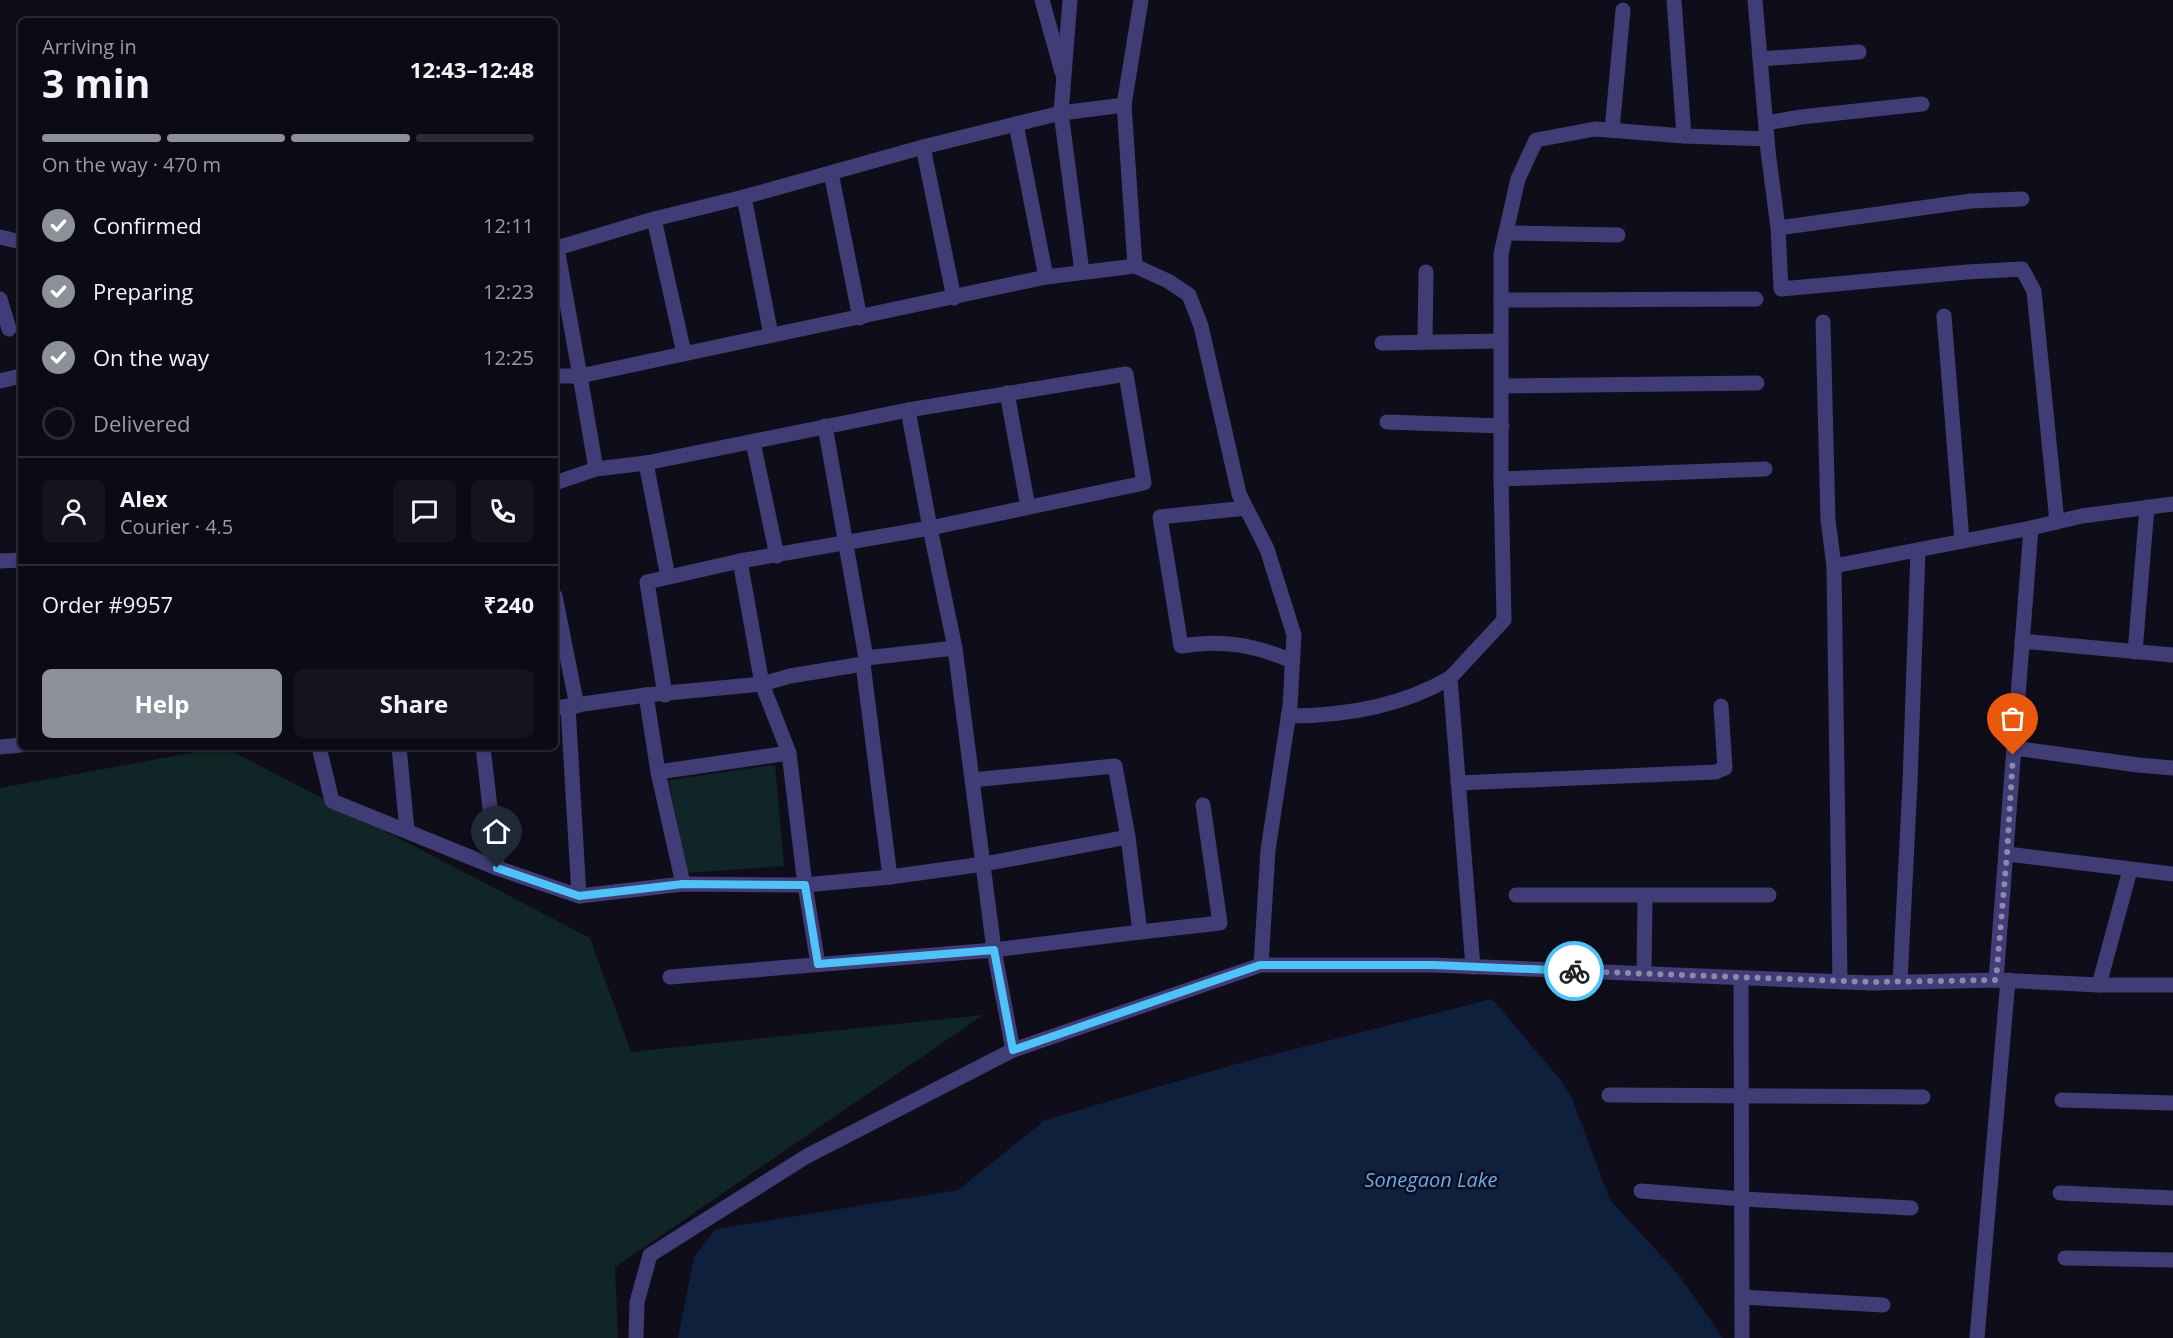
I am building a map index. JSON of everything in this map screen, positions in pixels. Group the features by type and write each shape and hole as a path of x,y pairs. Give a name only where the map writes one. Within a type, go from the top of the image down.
{"street":[{"path":"1042,0 1065,84"},
{"path":"1070,0 1061,113 1082,272"},
{"path":"1135,266 1124,105 1142,0"},
{"path":"1674,0 1684,136"},
{"path":"1755,0 1767,139 1778,228 1781,290 2022,269 2034,291 2057,522"},
{"path":"1612,130 1623,10"},
{"path":"1760,59 1859,52"},
{"path":"1766,123 1922,104"},
{"path":"558,247 654,219 744,197 923,147 1061,113 1124,105"},
{"path":"1016,124 1046,277"},
{"path":"1288,716 1323,716 1398,701 1428,691 1450,678 1504,620 1501,479 1501,254 1518,179 1536,141 1595,129 1684,136 1767,139"},
{"path":"923,147 954,298"},
{"path":"831,173 860,318"},
{"path":"744,197 771,335"},
{"path":"1778,228 1971,201 2022,199"},
{"path":"654,219 684,353"},
{"path":"1506,233 1618,235"},
{"path":"0,237 18,241"},
{"path":"558,259 596,469"},
{"path":"558,376 580,376 1046,277 1082,272 1135,266 1168,281 1189,295 1201,326 1239,494 1267,549 1294,635 1288,716 1268,850 1260,965"},
{"path":"1425,342 1426,272"},
{"path":"0,299 10,329"},
{"path":"1502,300 1756,299"},
{"path":"1944,316 1962,541"},
{"path":"1823,322 1828,520 1834,566 1839,981"},
{"path":"1382,343 1502,341"},
{"path":"558,482 596,469 646,463 908,410 1126,374 1144,483 930,528 740,561 648,582 665,695"},
{"path":"0,381 18,377"},
{"path":"1502,386 1757,383"},
{"path":"1007,393 1028,507"},
{"path":"908,410 955,648 994,950 1013,1050"},
{"path":"1387,422 1502,426"},
{"path":"825,426 864,661 890,877"},
{"path":"753,442 777,556"},
{"path":"646,463 668,577"},
{"path":"1501,479 1764,469"},
{"path":"1834,566 2082,516 2173,504"},
{"path":"2135,652 2147,507"},
{"path":"1246,508 1160,517 1181,646 1207,641 1264,649 1292,661"},
{"path":"1977,1338 2002,980 2014,748 2031,528"},
{"path":"1900,982 1918,550"},
{"path":"0,561 18,560"},
{"path":"740,561 762,684 789,753 805,885 818,964"},
{"path":"558,624 567,707 579,896"},
{"path":"2022,641 2173,655"},
{"path":"567,707 646,695 762,684 864,661 955,648"},
{"path":"1450,678 1473,967"},
{"path":"646,695 658,772 683,884"},
{"path":"1458,783 1716,772 1725,768 1722,706"},
{"path":"0,747 18,745"},
{"path":"2014,748 2173,768"},
{"path":"320,750 332,801 497,868 579,896 683,884 805,885 890,877 984,864 1128,837"},
{"path":"399,750 407,830"},
{"path":"483,750 497,868"},
{"path":"658,772 789,753"},
{"path":"972,780 1115,766 1128,837 1140,932"},
{"path":"670,977 994,950 1220,923 1203,805"},
{"path":"2007,854 2173,874"},
{"path":"2099,985 2130,870"},
{"path":"1516,895 1769,895"},
{"path":"1644,974 1645,896"},
{"path":"636,1338 637,1302 650,1255 807,1156 1013,1050 1260,965 1423,965 1839,981 2002,980 2099,985 2173,985"},
{"path":"1741,978 1742,1338"},
{"path":"1609,1095 1923,1097"},
{"path":"2062,1100 2173,1103"},
{"path":"1641,1191 1911,1208"},
{"path":"2060,1193 2173,1198"},
{"path":"2065,1258 2173,1260"},
{"path":"1742,1297 1883,1305"}],"green space":[{"path":"208,750 230,750 590,938 631,1052 983,1015 615,1267 618,1338 0,1338 0,788"},
{"path":"775,765 784,866 687,873 669,780"}],"water":[{"name":"Sonegaon Lake","path":"1492,999 1560,1079 1571,1096 1610,1200 1678,1274 1723,1338 678,1338 694,1257 715,1229 958,1190 1045,1120 1236,1064"}],"way so far":[{"path":"1574,971 1871,982 1996,980 2013,755"}],"route":[{"path":"497,868 579,896 683,884 805,885 818,964 994,950 1013,1050 1260,965 1434,965 1574,971"}]}
